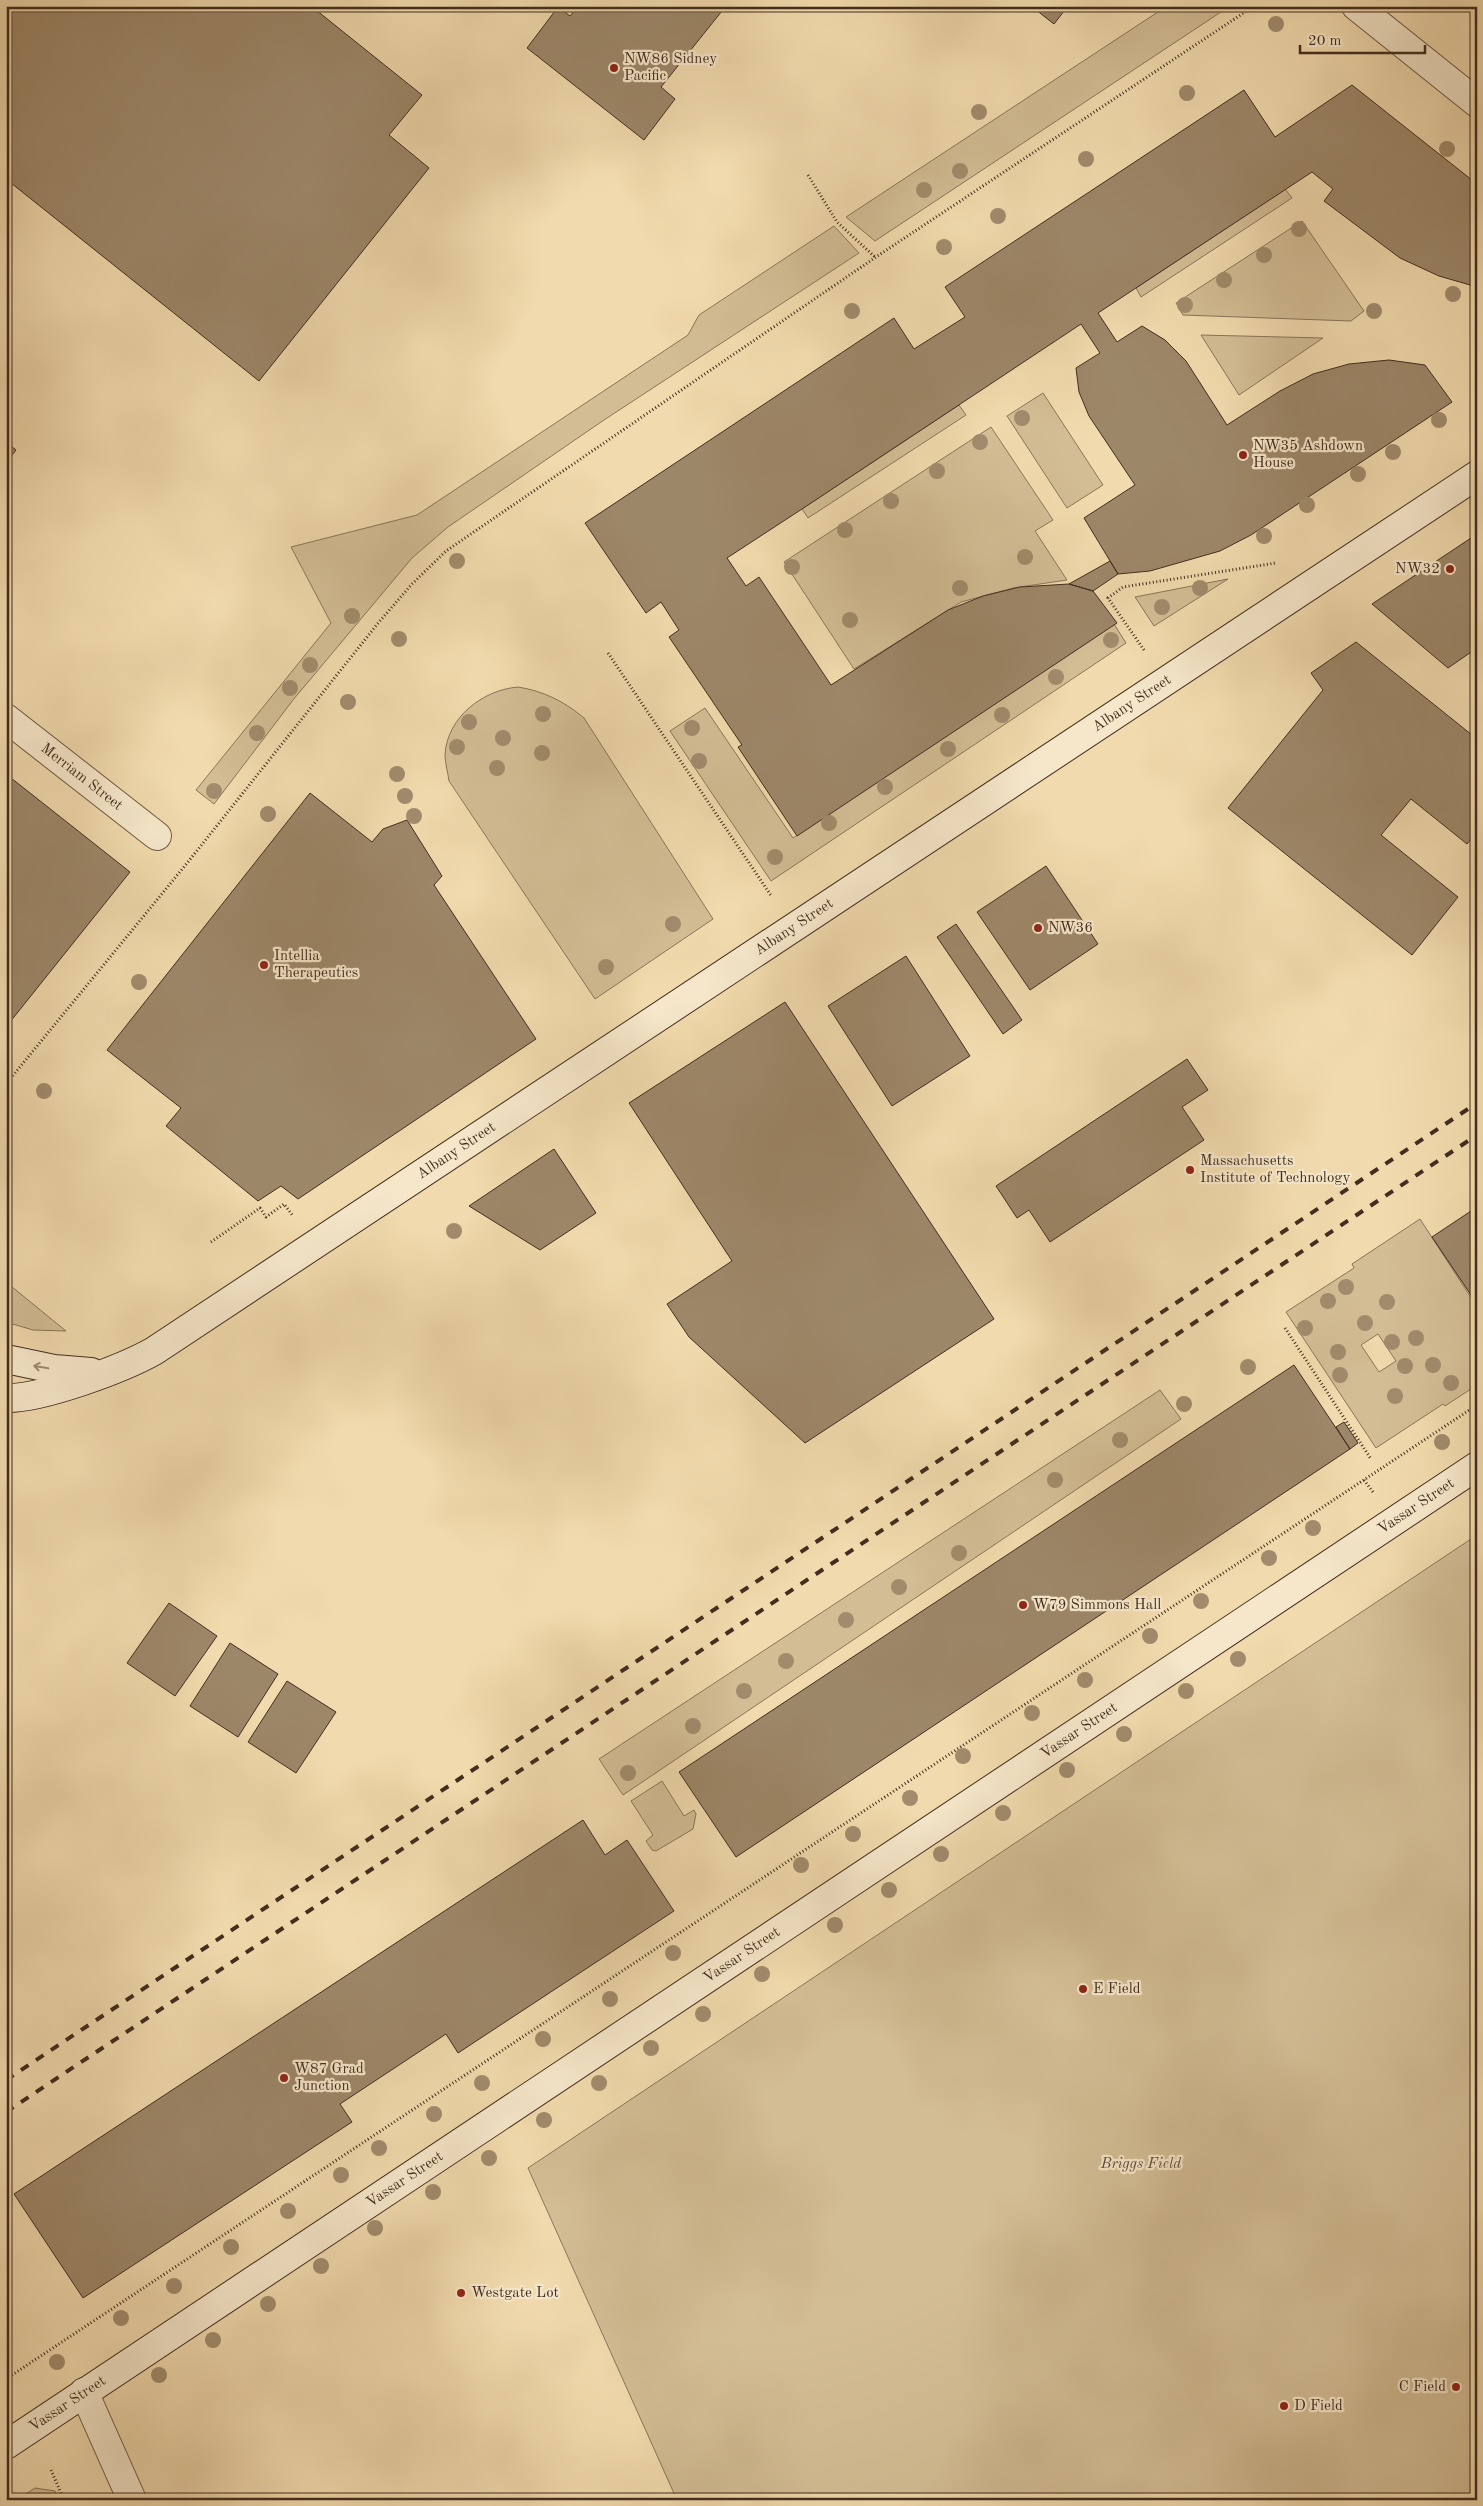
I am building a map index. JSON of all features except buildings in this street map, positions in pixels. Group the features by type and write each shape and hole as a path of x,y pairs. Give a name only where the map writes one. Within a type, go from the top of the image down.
{"main road":[{"path":"1356,6 1477,103"},
{"name":"Albany Street","path":"6,1398 44,1392 107,1372 154,1351 1477,475"},
{"name":"Merriam Street","path":"6,718 157,836"},
{"name":"Albany Street","path":"6,1359 54,1370 107,1372"},
{"name":"Vassar Street","path":"6,2444 1477,1466"},
{"path":"84,2392 132,2500"}],"path":[{"path":"6,1084 188,862 379,622 412,584 446,551 876,258 1254,6"},
{"path":"808,175 837,222 876,258"},
{"path":"1144,650 1108,598 1123,587 1276,563"},
{"path":"608,652 772,897"},
{"path":"211,1242 260,1208 266,1217 284,1204 293,1216"},
{"path":"1285,1328 1371,1459"},
{"path":"6,2379 1477,1405"},
{"path":"1364,1480 1377,1498"},
{"path":"51,2470 64,2500"}],"green space":[{"path":"1167,6 1230,6 875,241 846,217"},
{"path":"1285,189 1292,198 1141,297 1136,288"},
{"path":"1302,221 1364,311 1351,321 1183,315 1176,303"},
{"path":"834,226 859,253 604,420 448,527 412,558 293,700 214,804 196,790 331,623 291,547 417,515 688,335 699,315"},
{"path":"1201,335 1323,338 1239,395"},
{"path":"1043,393 1103,485 1067,508 1007,416"},
{"path":"959,405 966,415 808,518 802,509"},
{"path":"991,427 1053,520 1035,531 1067,580 1013,588 961,602 854,669 784,562"},
{"path":"1228,579 1154,626 1135,597"},
{"path":"1114,624 1126,643 771,881 670,731 705,708 793,838"},
{"path":"518,687 536,691 553,698 584,718 713,919 595,999 449,781 445,758 447,741 452,729 460,718 480,700 505,689"},
{"path":"1420,1219 1477,1307 1477,1385 1445,1406 1443,1404 1376,1448 1286,1312 1354,1268 1352,1264","holes":["1378,1334 1396,1361 1379,1372 1361,1345"]},
{"path":"6,1282 66,1331 33,1330 6,1322"},
{"path":"1160,1390 1181,1419 623,1795 599,1759"},
{"name":"Briggs Field","path":"1477,1535 1477,2500 677,2500 528,2168"},
{"path":"662,1781 684,1816 694,1810 696,1814 693,1829 656,1851 652,1850 646,1841 653,1835 631,1801"},
{"path":"35,2488 55,2491 59,2500 16,2500"}],"railway":[{"path":"6,2080 1477,1103"},
{"path":"6,2112 1477,1135"}],"place":[{"name":"NW86 Sidney Pacific","path":"614,68"},
{"name":"NW35 Ashdown House","path":"1243,455"},
{"name":"NW32","path":"1450,569"},
{"name":"NW36","path":"1038,928"},
{"name":"Intellia Therapeutics","path":"264,965"},
{"name":"Massachusetts Institute of Technology","path":"1190,1170"},
{"name":"W79 Simmons Hall","path":"1023,1605"},
{"name":"E Field","path":"1083,1989"},
{"name":"W87 Grad Junction","path":"284,2078"},
{"name":"Westgate Lot","path":"461,2293"},
{"name":"C Field","path":"1456,2387"},
{"name":"D Field","path":"1284,2406"}]}
